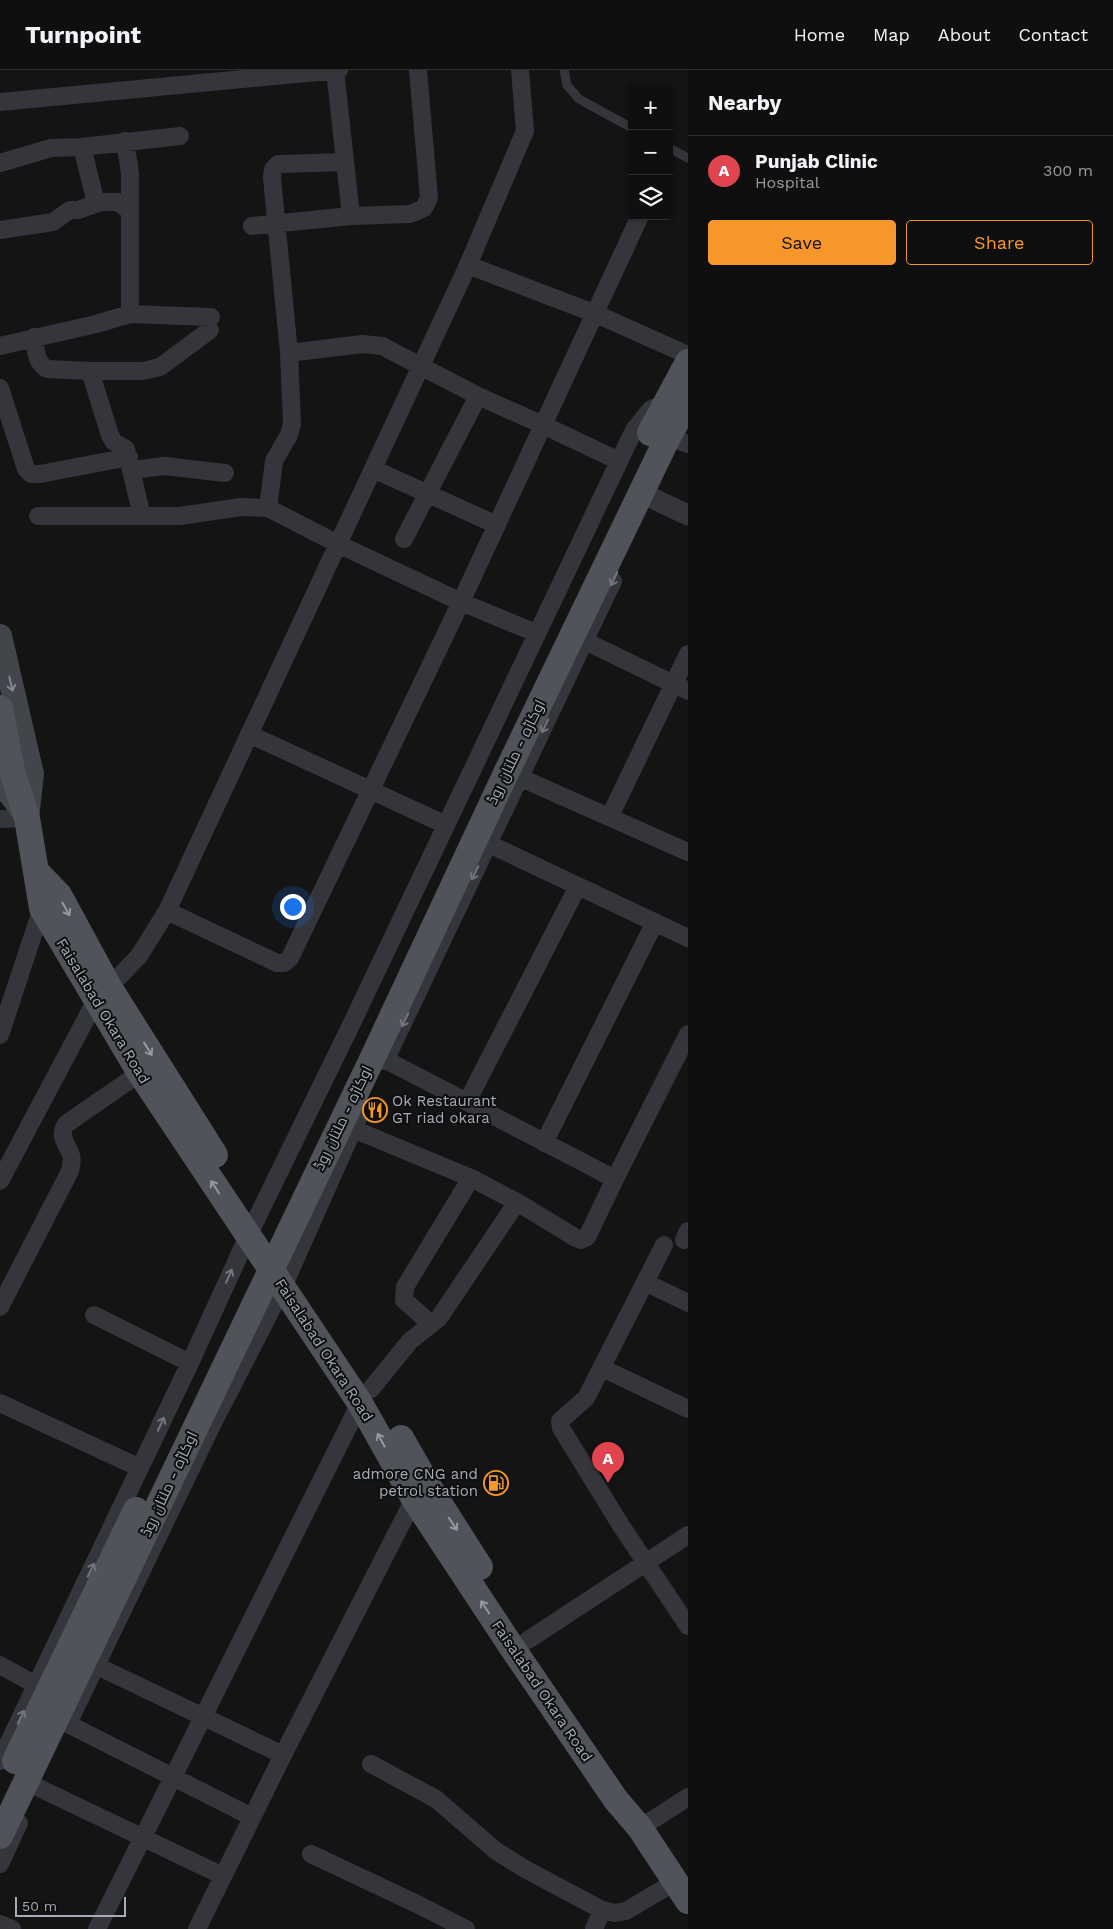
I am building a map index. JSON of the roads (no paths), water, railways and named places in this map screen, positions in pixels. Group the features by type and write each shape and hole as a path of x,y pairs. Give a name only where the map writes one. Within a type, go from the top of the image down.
{"main road":[{"name":"اوکاڑہ - ملتان روڈ","path":"0,1836 374,1055 508,769 675,437 677,402 688,362"},
{"name":"اوکاڑہ - ملتان روڈ","path":"0,1794 270,1235 675,437"},
{"path":"0,636 32,774 28,818"},
{"name":"Faisalabad Okara Road","path":"0,708 6,776 28,818 42,908 102,993 252,1227"},
{"name":"Faisalabad Okara Road","path":"36,871 58,895 140,1073 252,1227 429,1487 528,1640 624,1794 637,1824"},
{"name":"Faisalabad Okara Road","path":"366,1396 414,1499 616,1800 637,1824 682,1892"}],"street":[{"path":"335,70 350,216"},
{"path":"0,102 339,70"},
{"path":"252,226 350,216 410,214 424,208 429,198 418,70"},
{"path":"0,1181 102,993 139,956 167,911 468,265 525,131 520,70"},
{"path":"0,163 51,148 82,147 180,136"},
{"path":"125,141 130,173 130,314"},
{"path":"82,147 96,203"},
{"path":"268,508 274,461 292,424 289,353 272,178 273,169 278,164 345,162"},
{"path":"0,230 53,222 70,210 96,203 118,202 130,211"},
{"path":"167,911 277,963 284,963 290,958 462,602 638,220"},
{"path":"468,265 596,314 688,355"},
{"path":"0,346 34,337 96,324 130,314 211,324 160,368 143,370 90,371 47,368 38,361 34,337"},
{"path":"289,353 362,344 382,346 478,396 543,424 619,461"},
{"path":"90,371 110,435 114,442 126,449 142,516"},
{"path":"0,388 26,469 31,474 130,464 225,473"},
{"path":"404,540 478,396"},
{"path":"0,1761 190,1363 252,1227 619,461 639,422 650,410 677,402"},
{"path":"0,1864 211,1427 287,1278 353,1128 521,778 652,498 675,437"},
{"path":"373,469 497,525"},
{"path":"652,498 688,515"},
{"path":"38,516 180,516 241,508 268,508 338,544 462,602 536,633"},
{"path":"585,641 681,688"},
{"path":"610,816 681,688 688,654"},
{"path":"249,734 446,825"},
{"path":"521,778 687,850"},
{"path":"0,819 28,818"},
{"path":"489,844 688,938"},
{"path":"467,1102 578,886"},
{"path":"0,1035 42,908"},
{"path":"544,1143 655,922"},
{"path":"353,1128 471,1178 517,1202 581,1240 587,1237 688,1034"},
{"path":"386,1060 615,1179"},
{"path":"0,1306 70,1171 71,1155 62,1137 66,1124 140,1073"},
{"path":"431,1324 404,1300 404,1287 471,1178"},
{"path":"97,1929 366,1396 410,1341 438,1318 517,1202"},
{"path":"664,1245 586,1398 560,1421 561,1428 688,1626"},
{"path":"646,1282 688,1303"},
{"path":"94,1315 190,1363"},
{"path":"602,1368 688,1409"},
{"path":"0,1403 140,1468"},
{"path":"197,1929 283,1755 414,1499"},
{"path":"528,1640 688,1535"},
{"path":"0,1665 36,1685"},
{"path":"97,1666 283,1755"},
{"path":"68,1724 252,1817"},
{"path":"371,1764 436,1799 496,1850 524,1869 602,1910 615,1913 626,1911 682,1892"},
{"path":"37,1787 223,1876"},
{"path":"637,1824 688,1797"},
{"path":"311,1854 466,1929"},
{"path":"594,1929 602,1910"},
{"path":"0,1924 12,1929"}],"lane":[{"path":"564,70 567,85 579,99 628,126"},
{"path":"673,150 688,158"}],"place":[{"name":"Ok Restaurant GT riad okara","path":"375,1110"},
{"name":"admore CNG and petrol station","path":"496,1483"},
{"name":"Punjab Clinic","path":"608,1483"}]}
